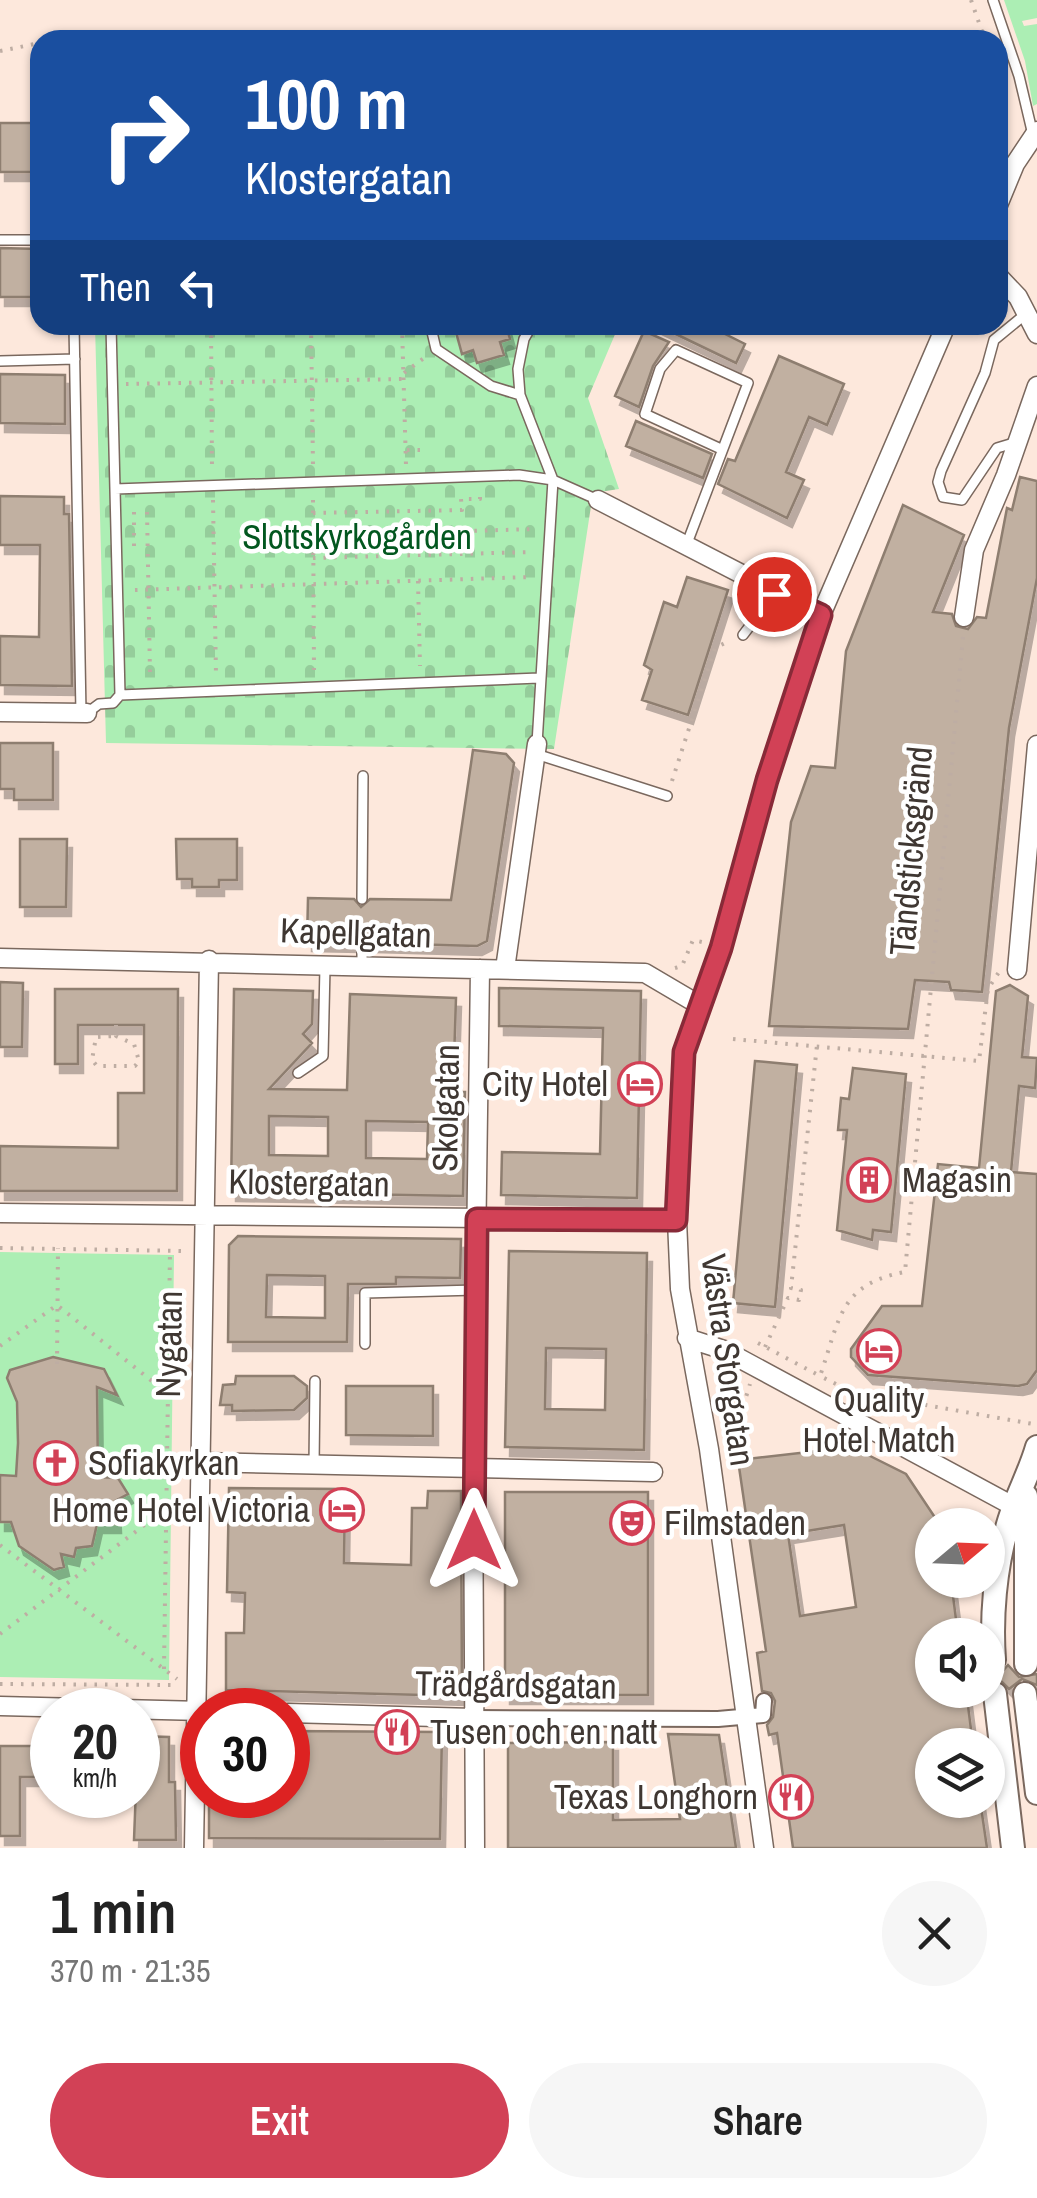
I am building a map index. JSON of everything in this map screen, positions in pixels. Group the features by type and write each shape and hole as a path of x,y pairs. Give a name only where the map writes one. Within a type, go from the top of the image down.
{"street":[{"path":"1008,186 1035,133"},
{"path":"1008,288 1028,312 1037,334"},
{"name":"Västra Storgatan","path":"764,1848 709,1449 687,1338 676,1220 684,1052 821,615 942,335"},
{"path":"964,617 974,550 1037,386"},
{"path":"598,500 821,615"},
{"path":"0,712 84,713"},
{"path":"1017,970 1037,745"},
{"path":"506,969 536,749"},
{"name":"Kapellgatan","path":"0,958 645,973 701,1006"},
{"name":"Nygatan","path":"199,1688 208,960"},
{"name":"Skolgatan","path":"475,1848 474,1469 480,970"},
{"name":"Klostergatan","path":"0,1213 204,1212 676,1220"},
{"path":"687,1338 724,1350 1022,1505"},
{"path":"996,1618 998,1571 1022,1505 1036,1436"},
{"path":"200,1462 653,1472"},
{"path":"1022,1505 1026,1664"},
{"path":"1025,1694 1037,1793"},
{"path":"744,1717 763,1714 764,1701"},
{"path":"0,1706 180,1711"},
{"path":"997,1708 1013,1848"},
{"name":"Trädgårdsgatan","path":"310,1714 474,1718 744,1717"},
{"name":"Nygatan","path":"194,1848 195,1818"}],"lane":[{"path":"993,0 1003,30"},
{"path":"1008,44 1035,133"},
{"path":"0,240 30,240"},
{"path":"1008,328 1028,312"},
{"path":"74,335 84,713 99,704 113,703 120,695 111,335"},
{"path":"433,335 436,349 491,386 520,395"},
{"path":"529,335 518,369 520,395 553,480 536,749 667,796"},
{"path":"1000,335 994,340 984,373 941,470 938,482 943,498 962,500 997,448 1018,442"},
{"path":"686,546 748,383 676,350 660,368 645,414 722,449"},
{"path":"0,361 75,360"},
{"path":"114,489 480,476 553,480 598,500"},
{"path":"743,636 774,594"},
{"path":"120,695 539,678"},
{"path":"362,899 363,776"},
{"path":"362,943 362,965"},
{"path":"298,1074 322,1056 325,964"},
{"path":"365,1344 365,1293 476,1290"},
{"path":"314,1465 315,1381"}],"path":[{"path":"971,0 982,30"},
{"path":"0,51 30,44"},
{"path":"211,335 216,692"},
{"path":"310,335 314,688"},
{"path":"402,335 406,478"},
{"path":"112,384 404,377 436,349"},
{"path":"405,450 427,450"},
{"path":"314,512 462,510 461,498 480,499 480,476"},
{"path":"147,512 150,673"},
{"path":"313,535 410,533 410,541 432,540 432,532 548,528"},
{"path":"313,558 547,551"},
{"path":"116,591 545,576"},
{"path":"418,581 420,684"},
{"name":"Tändsticksgränd","path":"964,617 905,1272 874,1278 852,1295 820,1376 852,1392 1036,1436"},
{"path":"667,796 715,648 743,636"},
{"path":"733,1039 979,1061 988,989 1002,968 1017,970"},
{"path":"116,1026 116,1036"},
{"path":"116,1036 134,1044 139,1060 135,1066 97,1066 92,1060 96,1037 116,1036"},
{"path":"730,1441 755,1368 788,1298 799,1300 801,1290 791,1288 817,1045"},
{"path":"0,1248 203,1251"},
{"path":"57,1364 58,1248"},
{"path":"164,1669 170,1251"},
{"path":"0,1346 57,1305"},
{"path":"57,1305 168,1394"},
{"path":"0,1634 167,1508"},
{"path":"0,1545 185,1684 0,1684"}],"green space":[{"path":"1004,0 1037,0 1037,18 1022,21 1024,26 1037,24 1037,104 1033,106 1025,61"},
{"name":"Slottskyrkogården","path":"95,335 615,335 588,398 619,489 593,493 554,749 106,743"},
{"path":"0,1252 174,1255 169,1680 0,1677"}],"building":[{"path":"0,123 30,123 30,172 0,172"},
{"path":"0,248 30,249 30,297 0,297"},
{"path":"457,335 509,335 510,339 500,342 504,355 477,363 473,350 462,354"},
{"path":"642,335 669,342 653,366 639,407 615,396"},
{"path":"678,335 727,335 745,344 736,363"},
{"path":"779,356 844,384 827,425 809,417 786,472 804,480 787,518 718,484 728,459 735,461"},
{"path":"0,374 65,375 65,424 0,423"},
{"path":"636,421 712,454 703,478 626,446"},
{"path":"1020,477 1037,481 1037,578 1009,728 982,992 951,990 949,982 915,980 908,1029 769,1026 791,822 811,766 835,768 846,651 903,505 964,535 933,612 952,614 956,626 968,629 977,617 986,618 1007,508 1012,510"},
{"path":"0,496 64,497 64,514 69,514 72,686 0,685 0,636 39,637 40,545 0,545"},
{"path":"687,577 728,590 688,715 642,700 652,670 644,665 664,602 677,607"},
{"path":"0,743 53,743 53,800 14,800 14,789 0,789"},
{"path":"473,750 506,754 514,763 487,941 477,946 370,943 361,935 354,943 307,942 308,898 354,899 361,907 370,899 451,900"},
{"path":"20,839 67,839 66,907 20,907"},
{"path":"176,839 237,839 237,880 219,880 219,887 192,887 192,879 177,879"},
{"path":"0,982 23,983 22,1047 0,1047"},
{"path":"1010,985 1028,996 1022,1057 1037,1058 1035,1088 1019,1086 1011,1172 1037,1174 1037,1370 1027,1384 1018,1386 868,1375 851,1357 851,1349 882,1306 922,1306 938,1164 979,1168 996,991"},
{"path":"499,988 641,991 637,1198 501,1195 502,1152 600,1154 603,1028 499,1026"},
{"path":"55,989 178,989 177,1191 0,1191 0,1146 118,1148 118,1093 144,1093 144,1025 78,1025 78,1064 55,1064"},
{"path":"234,989 313,991 312,1024 303,1034 312,1043 269,1089 347,1090 350,994 456,998 453,1092 465,1092 463,1196 231,1192","holes":["269,1116 328,1117 328,1156 269,1155","366,1121 428,1122 427,1159 366,1158"]},
{"path":"755,1061 797,1065 775,1307 733,1303"},
{"name":"Magasin","path":"853,1068 906,1074 891,1232 873,1230 872,1240 837,1230 847,1130 838,1130 841,1098 849,1099"},
{"path":"238,1236 461,1239 460,1278 396,1277 396,1284 348,1284 347,1342 228,1342 229,1245","holes":["267,1275 325,1276 325,1318 266,1317"]},
{"path":"509,1251 647,1253 644,1450 505,1447","holes":["546,1348 606,1349 605,1410 545,1409"]},
{"name":"Sofiakyrkan","path":"53,1357 104,1369 117,1395 97,1387 98,1477 118,1478 128,1494 115,1501 116,1524 97,1524 92,1546 76,1548 74,1557 61,1554 64,1567 54,1570 19,1546 11,1522 0,1522 0,1475 16,1476 18,1443 17,1402 7,1378 10,1370"},
{"path":"236,1376 294,1376 307,1386 307,1398 294,1410 232,1411 232,1405 220,1405 223,1385 235,1384"},
{"path":"346,1386 433,1386 433,1436 346,1435"},
{"path":"852,1447 906,1474 929,1508 915,1508 915,1598 953,1598 956,1618 915,1618 915,1708 968,1708 971,1728 915,1728 915,1818 983,1818 987,1848 793,1848 777,1733 769,1735 767,1725 773,1717 775,1701 771,1693 762,1691 757,1653 766,1651 738,1460","holes":["844,1525 856,1607 800,1616 788,1534"]},
{"path":"229,1488 345,1489 344,1563 411,1565 412,1508 427,1508 428,1491 461,1491 462,1696 226,1688 226,1633 244,1633 245,1593 227,1592"},
{"path":"505,1492 648,1492 648,1695 505,1695"},
{"path":"1008,1665 1019,1677 1037,1674 1037,1685 1022,1679 1009,1689 1005,1685"},
{"path":"310,1731 442,1732 440,1839 209,1838 209,1818 310,1818"},
{"path":"668,1734 719,1735 736,1848 508,1848 508,1743 613,1742 613,1820 680,1819"},
{"path":"160,1737 169,1737 169,1782 175,1782 176,1840 134,1840 135,1818 160,1818"},
{"path":"0,1746 30,1746 30,1777 20,1777 20,1836 0,1836"}],"place":[{"name":"City Hotel","path":"640,1084"},
{"name":"Magasin","path":"869,1180"},
{"name":"Quality Hotel Match","path":"879,1351"},
{"name":"Sofiakyrkan","path":"56,1463"},
{"name":"Home Hotel Victoria","path":"342,1510"},
{"name":"Filmstaden","path":"632,1523"},
{"name":"Tusen och en natt","path":"397,1732"},
{"name":"Texas Longhorn","path":"791,1797"}],"route":[{"path":"474,1540 477,1219 676,1220 684,1052 689,1031 721,948 767,780 821,615 774,594"}]}
